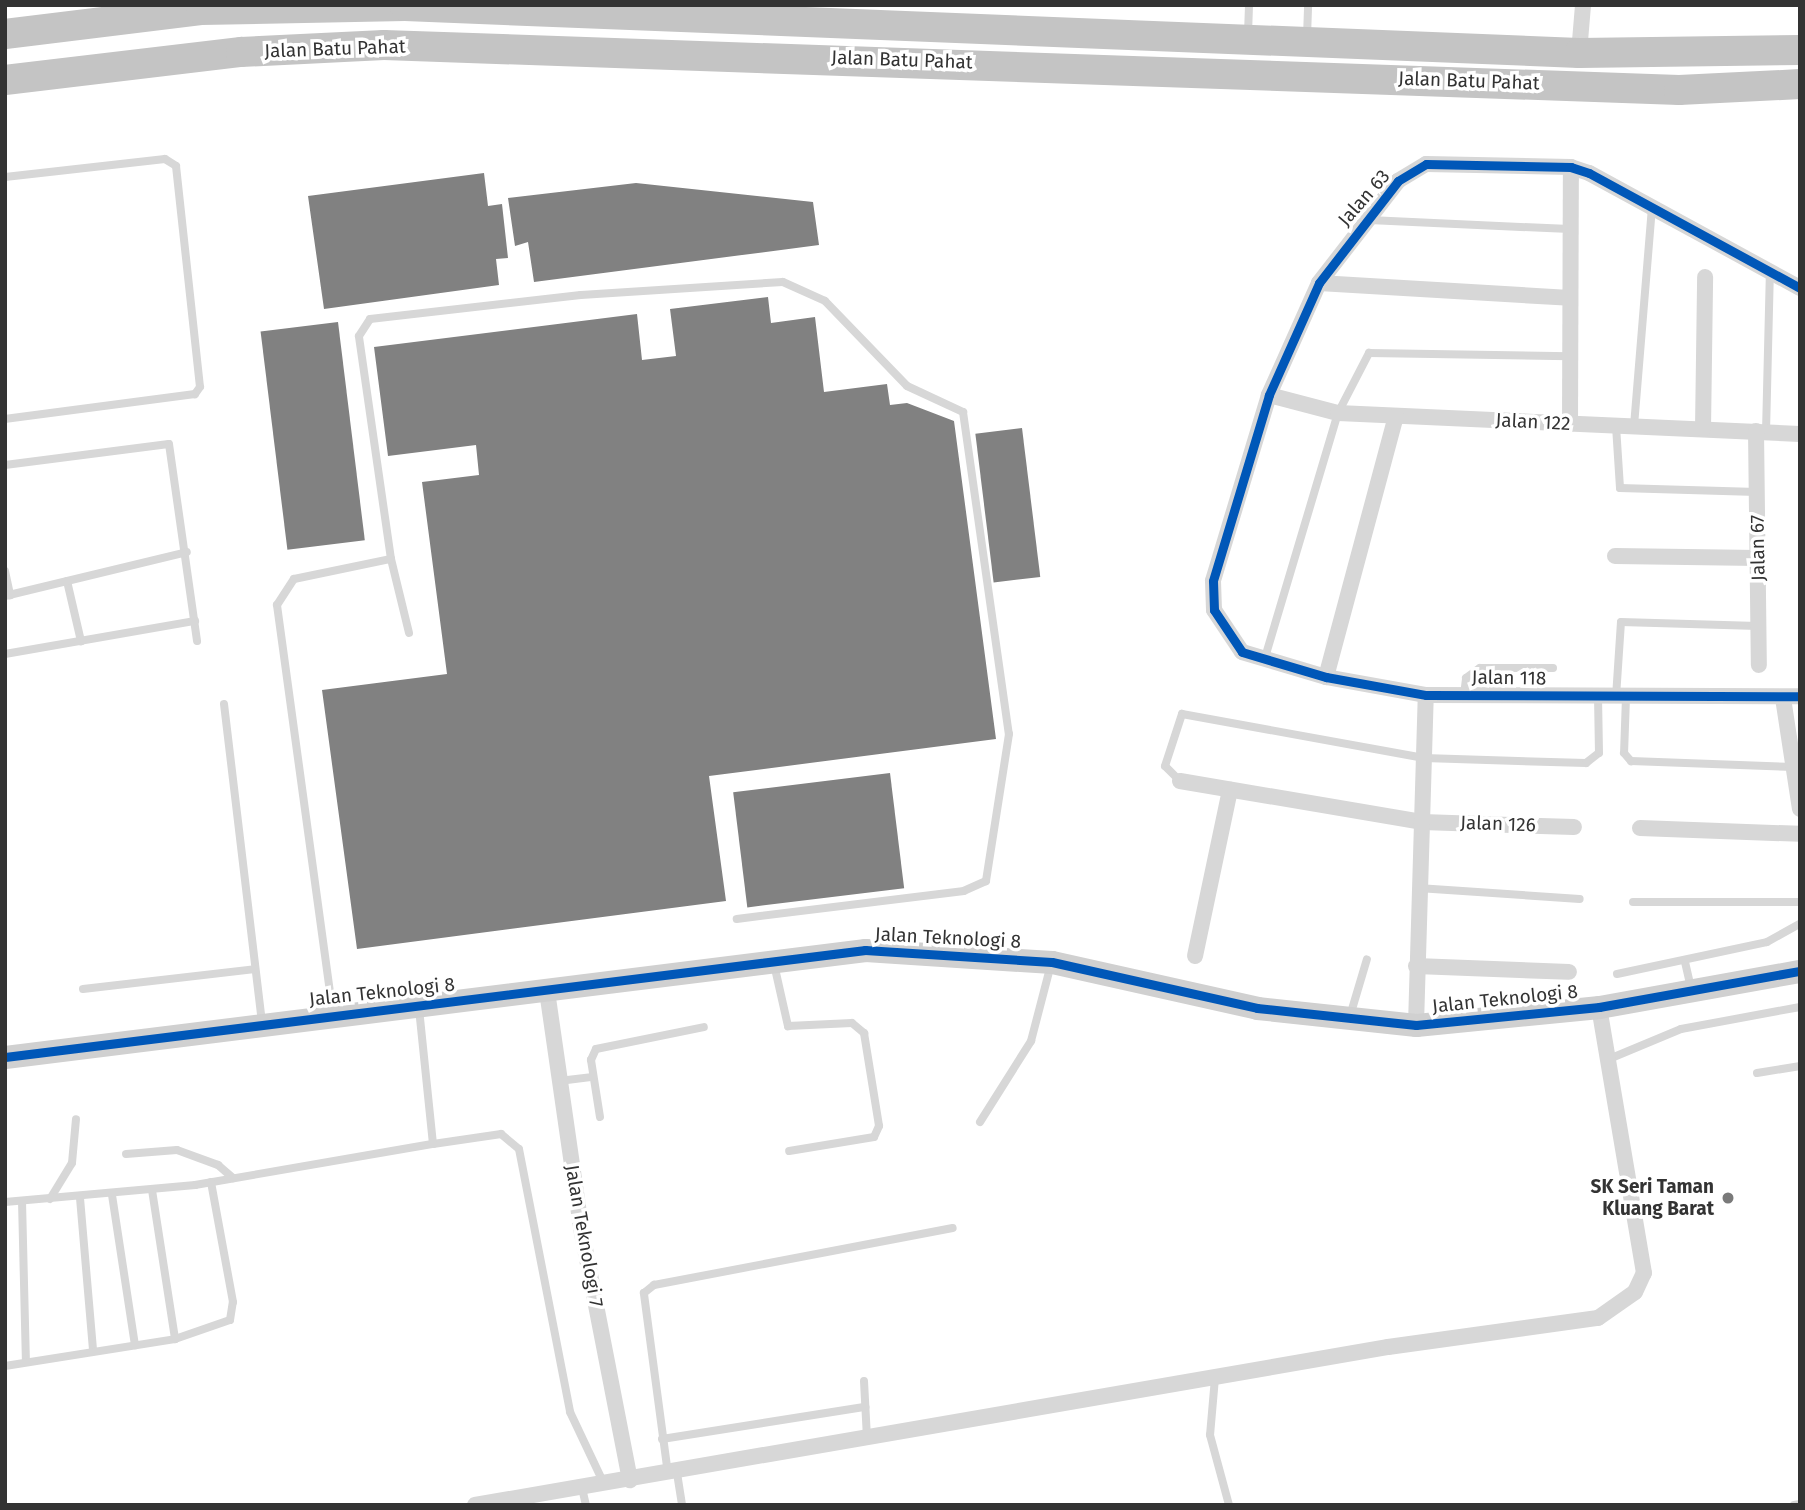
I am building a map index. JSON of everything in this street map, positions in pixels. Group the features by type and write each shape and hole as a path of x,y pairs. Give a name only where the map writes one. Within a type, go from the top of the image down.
{"highway":[{"name":"Jalan Batu Pahat","path":"5,34 202,8 405,5 1247,37 1578,53 1800,50"},
{"name":"Jalan Batu Pahat","path":"5,80 241,52 384,45 1679,90 1800,84"}],"street":[{"path":"1578,53 1583,5"},
{"name":"Jalan 63","path":"1228,638 1214,610 1214,571 1269,395 1320,283 1366,219 1398,181 1426,164 1571,167 1652,207 1800,288"},
{"path":"1570,424 1571,167"},
{"path":"1703,429 1705,277"},
{"path":"1320,283 1570,298"},
{"name":"Jalan 122","path":"1269,395 1338,413 1800,434"},
{"path":"1326,677 1396,416"},
{"name":"Jalan 67","path":"1759,665 1756,492 1761,432"},
{"path":"1615,556 1758,558"},
{"name":"Jalan 118","path":"1228,638 1264,661 1326,677 1426,695 1800,696"},
{"path":"1416,1026 1418,888 1426,695"},
{"path":"1783,698 1800,809"},
{"name":"Jalan 126","path":"1180,781 1422,822 1574,827"},
{"path":"1195,956 1230,790"},
{"path":"1640,828 1800,834"},
{"name":"Jalan Teknologi 8","path":"5,1057 262,1022 419,1006 894,949 1052,962 1348,1023 1416,1026 1599,1007 1800,971"},
{"path":"1416,966 1569,972"},
{"name":"Jalan Teknologi 7","path":"547,991 559,1081 630,1480"},
{"path":"475,1505 867,1441 1216,1378 1598,1318 1617,1308 1635,1292 1644,1252 1599,1007"}],"lane":[{"path":"1247,37 1249,5"},
{"path":"1307,40 1308,5"},
{"path":"5,177 172,161 200,387 195,394 5,419"},
{"path":"1634,426 1652,207"},
{"path":"1366,219 1570,229"},
{"path":"1761,432 1769,271"},
{"path":"409,633 391,559 359,336 370,319 581,295 783,282 825,301 907,386 959,407 967,422 1009,734 986,881 964,891 737,919"},
{"path":"1264,661 1338,413 1370,353 1570,356"},
{"path":"1616,426 1620,488 1756,492"},
{"path":"5,465 169,444 187,552 197,641"},
{"path":"5,571 8,595 187,552"},
{"path":"333,1014 277,605 294,579 391,559"},
{"path":"67,581 81,641"},
{"path":"5,654 195,621"},
{"path":"1759,626 1620,622 1624,753 1631,761 1794,767"},
{"path":"1464,695 1466,678 1480,668 1553,668"},
{"path":"1180,781 1165,766 1182,714 1424,758 1593,761 1598,696"},
{"path":"224,704 262,1022"},
{"path":"1418,888 1580,900"},
{"path":"1633,902 1800,902"},
{"path":"1617,974 1685,962 1767,942 1800,924"},
{"path":"1348,1023 1367,959"},
{"path":"980,1122 1031,1041 1052,962"},
{"path":"1685,962 1691,989"},
{"path":"774,964 788,1026 852,1023 864,1033 879,1126 874,1136 789,1151"},
{"path":"83,989 255,969"},
{"path":"419,1006 433,1144"},
{"path":"1609,1059 1681,1029 1800,1007"},
{"path":"600,1116 591,1060 602,1045 704,1027"},
{"path":"1757,1073 1800,1066"},
{"path":"559,1081 593,1077"},
{"path":"50,1199 72,1163 76,1119"},
{"path":"5,1202 112,1195 211,1182 501,1134 519,1149 570,1412 604,1484"},
{"path":"126,1154 177,1150 218,1165 233,1178"},
{"path":"5,1366 175,1339 229,1320 233,1312 211,1182"},
{"path":"152,1190 175,1339"},
{"path":"112,1195 135,1345"},
{"path":"80,1198 93,1351"},
{"path":"22,1201 26,1362"},
{"path":"682,1505 662,1440 640,1302 654,1285 953,1228"},
{"path":"1216,1378 1210,1435 1229,1505"},
{"path":"864,1381 867,1441"},
{"path":"662,1440 866,1407"},
{"path":"583,1488 586,1505"},
{"path":"1794,1505 1800,1504"}],"building":[{"path":"484,173 488,206 502,204 508,258 496,259 499,285 324,309 308,196"},
{"path":"636,183 813,202 819,245 534,282 528,242 515,246 508,198"},
{"path":"768,297 771,323 815,317 824,392 887,384 890,405 907,403 954,421 996,739 709,776 726,901 357,949 322,690 447,674 422,482 479,475 476,445 388,456 374,347 637,314 642,360 676,356 670,309"},
{"path":"338,322 365,540 287,550 261,332"},
{"path":"1022,428 1040,577 994,583 975,434"},
{"path":"890,773 904,888 747,907 733,792"}],"cycle path":[{"path":"1800,288 1589,173 1571,167 1426,164 1398,181 1319,283 1269,395 1213,581 1214,610 1242,652 1326,677 1426,695 1800,696"},
{"path":"5,1057 865,950 1052,962 1257,1008 1416,1025 1599,1007 1800,971"}],"place":[{"name":"SK Seri Taman Kluang Barat","path":"1728,1198"}]}
